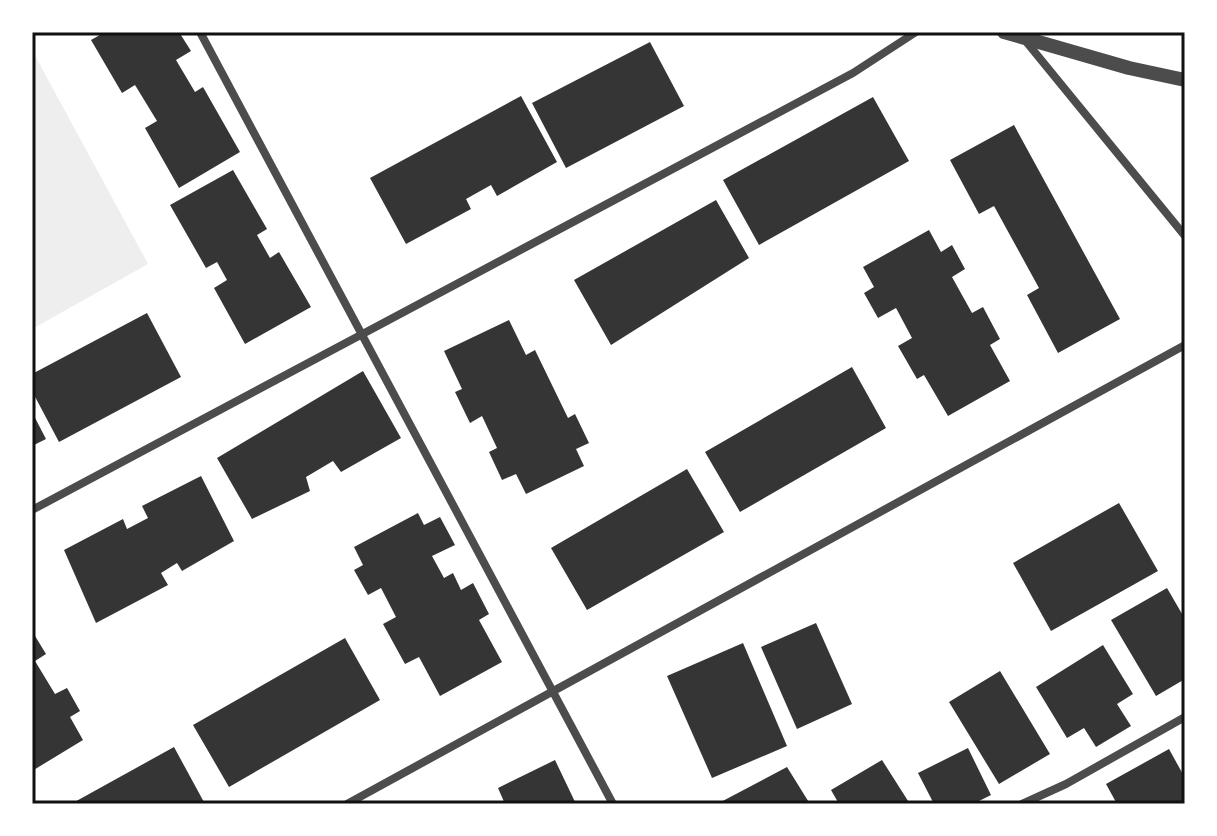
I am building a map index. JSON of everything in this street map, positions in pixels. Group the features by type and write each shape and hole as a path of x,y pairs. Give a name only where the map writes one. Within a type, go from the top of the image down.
{"street":[{"path":"200,32 613,804"},
{"path":"32,510 853,73 916,32"},
{"path":"1004,32 1129,68 1185,80"},
{"path":"1022,37 1185,236"},
{"path":"347,804 1185,345"},
{"path":"1022,804 1066,784 1185,717"}],"shaded area":[{"path":"32,50 148,264 32,329"}],"building":[{"path":"105,32 179,32 191,51 176,60 195,92 203,87 240,152 179,188 145,128 157,121 135,85 122,93 91,40"},
{"path":"650,42 684,106 566,168 532,103"},
{"path":"521,96 557,162 497,196 491,185 466,199 471,209 406,244 370,178"},
{"path":"873,97 909,161 759,245 723,180"},
{"path":"1014,125 1120,319 1058,353 1027,295 1039,288 994,206 979,214 950,160"},
{"path":"233,170 267,229 257,235 270,258 279,252 311,307 245,344 214,288 227,280 217,262 206,268 170,205"},
{"path":"716,200 749,258 611,345 574,280"},
{"path":"929,230 941,252 952,245 965,269 952,277 972,313 983,307 1000,339 990,345 1010,381 948,416 924,375 917,379 898,346 912,338 896,308 878,318 864,293 874,287 863,267"},
{"path":"147,313 181,377 59,442 32,391 32,374"},
{"path":"509,320 526,355 535,350 568,418 575,414 589,443 576,449 584,466 526,494 516,474 502,480 489,452 497,448 482,416 470,423 455,392 462,389 444,351"},
{"path":"852,367 886,428 740,512 705,452"},
{"path":"363,371 401,438 341,472 333,461 306,477 310,491 252,519 217,458"},
{"path":"32,412 46,439 32,446"},
{"path":"687,469 724,532 587,610 551,548"},
{"path":"201,476 234,541 182,571 177,563 161,573 168,585 96,623 64,550 123,519 127,529 148,518 142,506"},
{"path":"1119,503 1158,571 1051,631 1013,563"},
{"path":"418,513 424,525 440,517 455,545 432,556 444,578 453,573 461,590 473,583 489,614 479,620 502,662 440,696 419,657 405,664 383,624 396,617 381,588 368,595 354,570 363,565 354,547"},
{"path":"1167,588 1185,619 1185,679 1156,696 1111,620"},
{"path":"816,623 852,704 797,729 761,647"},
{"path":"32,631 46,654 35,661 55,694 67,688 80,711 70,717 83,740 32,771"},
{"path":"345,638 380,700 229,787 193,725"},
{"path":"743,643 787,746 712,778 667,676"},
{"path":"1103,645 1133,694 1117,704 1131,726 1096,747 1084,728 1067,738 1036,687"},
{"path":"1000,671 1050,754 999,784 949,702"},
{"path":"174,747 205,804 71,804"},
{"path":"968,748 991,795 973,804 934,804 918,773"},
{"path":"1169,749 1185,778 1185,804 1117,804 1106,784"},
{"path":"555,760 576,804 505,804 498,788"},
{"path":"882,760 910,804 839,804 831,790"},
{"path":"787,767 810,804 717,804"}]}
